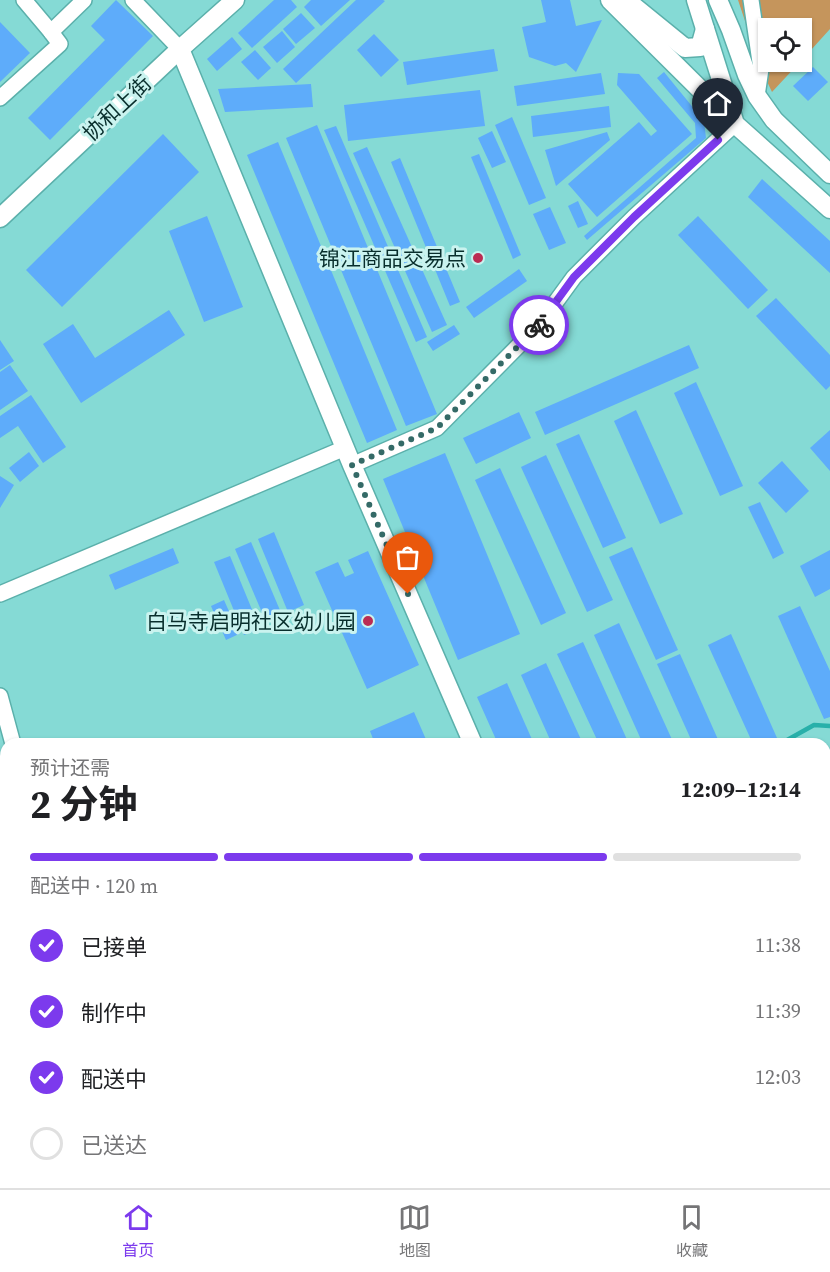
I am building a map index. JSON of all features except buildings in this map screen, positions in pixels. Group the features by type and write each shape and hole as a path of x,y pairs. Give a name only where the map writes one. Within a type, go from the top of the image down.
{"street":[{"path":"0,98 60,44 24,0"},
{"path":"51,32 84,0"},
{"path":"133,0 180,48 348,456 470,738"},
{"name":"协和上街","path":"0,218 180,48 235,0"},
{"path":"609,0 735,124 830,209"},
{"path":"626,0 685,48 700,47 705,29"},
{"path":"696,0 735,124"},
{"path":"718,0 757,96 774,120 830,174"},
{"path":"751,0 761,69 757,96"},
{"path":"0,594 348,456 437,428 539,325 574,277 634,217 735,124"},
{"path":"0,696 12,738"}],"shaded area":[{"path":"738,0 830,0 830,29 812,49 812,18 758,18 758,60"},
{"path":"762,72 791,72 772,92"}],"waterway":[{"path":"791,738 814,725 830,726"}],"way so far":[{"path":"408,594 352,465 437,428 539,325"}],"place":[{"name":"锦江商品交易点","path":"478,258"},
{"name":"白马寺启明社区幼儿园","path":"368,621"}],"route":[{"path":"539,325 574,277 634,217 718,140"}]}
